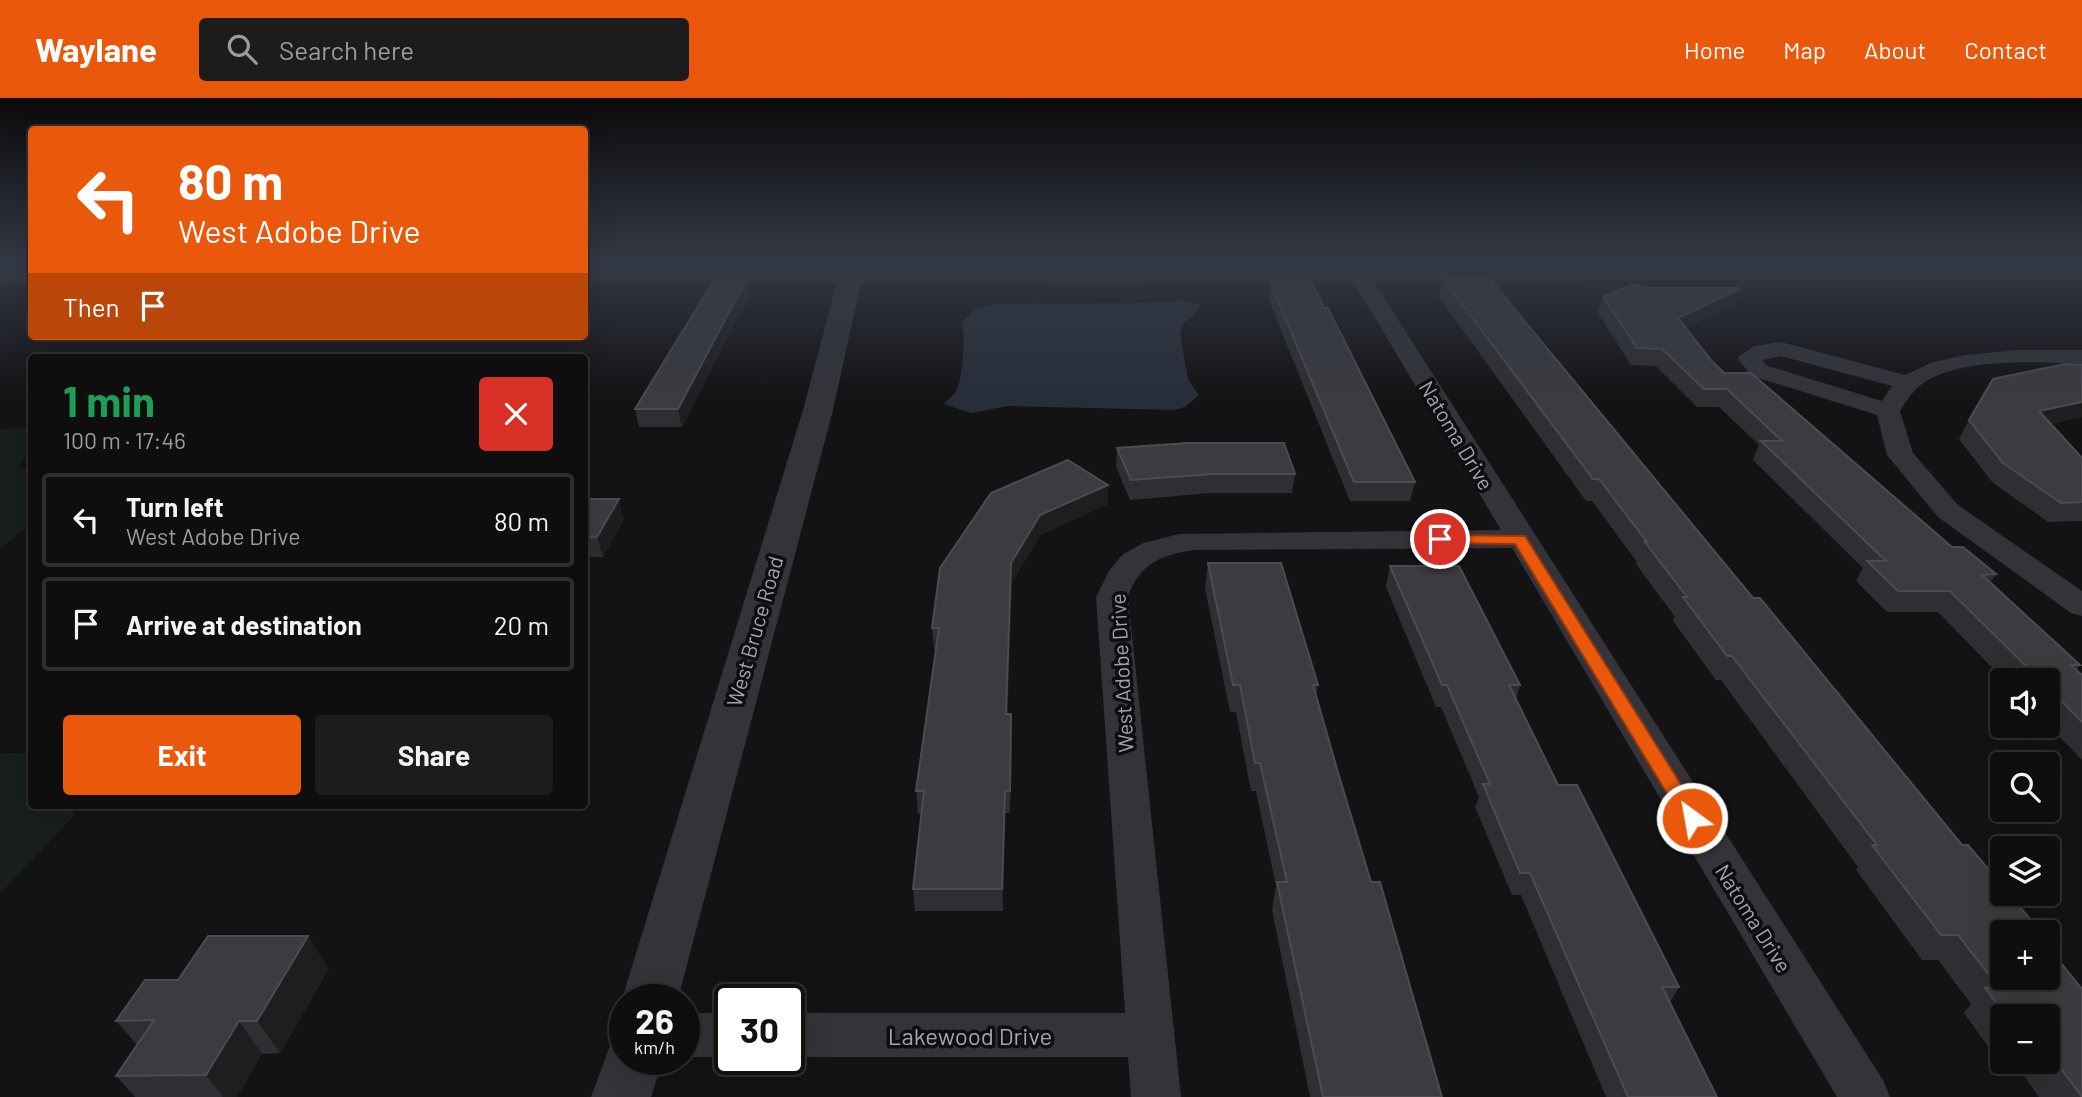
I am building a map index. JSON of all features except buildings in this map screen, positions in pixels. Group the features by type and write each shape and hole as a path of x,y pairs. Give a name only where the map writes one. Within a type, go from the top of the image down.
{"street":[{"name":"West Bruce Road","path":"654,984 818,410 843,308"},
{"name":"Natoma Drive","path":"1379,308 1865,1097"},
{"path":"1888,411 1760,371 1748,358 1762,351 1781,349 1809,354 1908,383"},
{"path":"1888,411 1908,383 1930,371 1978,360 2082,357"},
{"path":"1888,411 1900,455 1948,511 2077,599"},
{"name":"West Adobe Drive","path":"1156,1097 1112,597 1117,580 1126,565 1164,546 1194,541 1520,539"},
{"name":"Lakewood Drive","path":"805,1035 1151,1035"},
{"path":"621,1097 628,1075"}],"shaded area":[{"path":"28,427 28,452 19,469 28,470 28,526 0,549 0,429"},
{"path":"0,753 28,753 28,809 71,809 75,815 0,894"}],"water":[{"path":"977,308 1198,308 1193,317 1184,322 1180,333 1188,380 1199,395 1185,407 1173,410 1008,406 971,413 944,404 955,393 960,378 964,346 961,323"}],"route":[{"path":"1440,539 1520,539 1692,818"}]}
